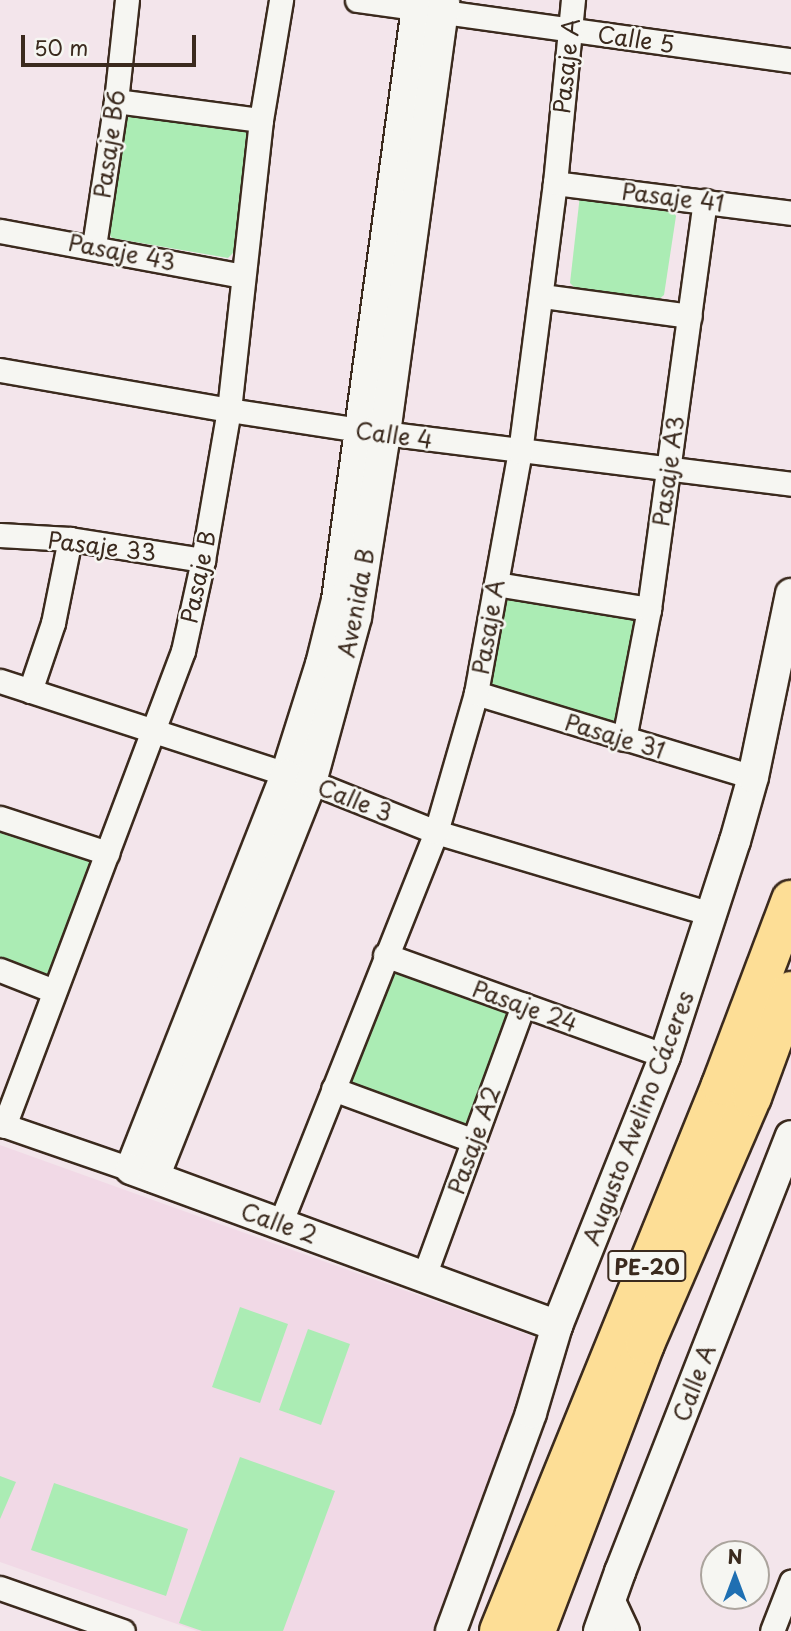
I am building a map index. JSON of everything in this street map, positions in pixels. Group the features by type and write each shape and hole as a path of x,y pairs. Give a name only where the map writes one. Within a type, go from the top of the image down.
{"highway":[{"name":"PE-20","path":"499,1631 721,1085 791,900"},
{"name":"PE-20","path":"536,1631 645,1344 752,1097 791,991"}],"street":[{"name":"Pasaje B6","path":"94,246 116,101 127,0"},
{"name":"Pasaje B","path":"2,1125 183,652 203,560 229,410 261,120 281,0"},
{"name":"Calle 5","path":"357,0 430,5 569,29 791,60"},
{"name":"Pasaje A","path":"280,1224 436,832 476,693 520,452 542,296 573,0"},
{"name":"Avenida B","path":"142,1173 298,779 356,617 372,432 430,5"},
{"path":"116,101 261,120"},
{"name":"Pasaje 41","path":"555,183 791,213"},
{"name":"Pasaje A3","path":"624,739 649,609 705,201"},
{"name":"Pasaje 43","path":"0,231 243,275"},
{"path":"542,296 690,316"},
{"name":"Calle 4","path":"0,370 372,432 791,484"},
{"name":"Pasaje 33","path":"0,535 70,540 203,560"},
{"path":"30,691 53,623 70,540"},
{"path":"496,584 649,609"},
{"name":"Augusto Avelino Cáceres","path":"451,1631 531,1413 557,1326 665,1056 753,778 791,594"},
{"name":"Calle 3","path":"0,681 298,779 436,832 711,914"},
{"name":"Pasaje 31","path":"476,693 753,778"},
{"path":"0,818 107,853"},
{"name":"Pasaje 24","path":"385,955 665,1056"},
{"path":"0,970 54,991"},
{"name":"Pasaje A2","path":"424,1276 523,1004"},
{"path":"333,1089 474,1141"},
{"name":"Calle 2","path":"2,1125 142,1173 557,1326"},
{"name":"Calle A","path":"600,1631 611,1596 791,1136"},
{"path":"772,1631 791,1582"},
{"path":"0,1588 123,1631"},
{"path":"611,1596 627,1631"}],"shaded area":[{"path":"0,1145 543,1340 435,1631 197,1631 0,1562"}],"green space":[{"path":"131,109 240,122 253,132 236,250 228,258 112,238 107,231 124,114"},
{"path":"580,195 669,205 676,216 664,295 658,300 578,291 570,283"},
{"path":"504,592 637,615 618,728 488,692"},
{"path":"0,828 93,858 50,978 0,959"},
{"path":"397,969 510,1010 472,1125 458,1129 351,1086 349,1076 385,974"},
{"path":"240,1307 288,1324 260,1403 212,1387"},
{"path":"308,1329 350,1344 321,1425 279,1410"},
{"path":"240,1457 335,1491 283,1631 202,1631 179,1623"},
{"path":"0,1476 16,1482 0,1519"},
{"path":"54,1483 188,1529 166,1596 31,1550"}]}
